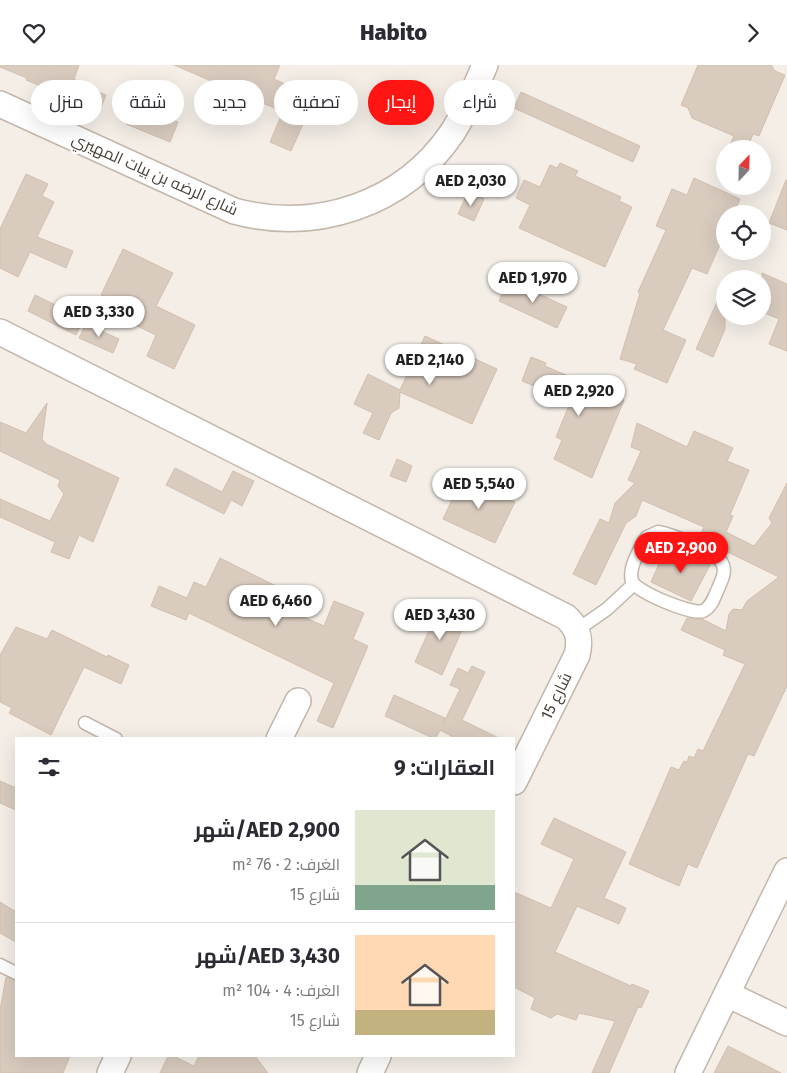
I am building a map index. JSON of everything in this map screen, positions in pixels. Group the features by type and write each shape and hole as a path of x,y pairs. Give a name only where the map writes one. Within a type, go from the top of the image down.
{"street":[{"name":"شارع الرضه بن بيات المهيري","path":"0,104 234,211 258,217 307,219 332,215 363,205 400,185 419,170 452,133 486,65"},
{"path":"0,332 559,613 566,617 577,630"},
{"name":"شارع 15","path":"515,780 577,655 579,638 577,630"},
{"path":"280,737 298,701"},
{"path":"688,1073 787,871"},
{"path":"727,994 787,1023"},
{"path":"110,1073 118,1057"},
{"path":"370,1073 378,1057"}],"lane":[{"path":"658,532 714,554 722,563 724,569 711,604 702,611 690,611 642,592 634,584 631,573 644,541 647,537 658,532"},
{"path":"577,630 607,609 634,584"},
{"path":"84,723 112,737"},
{"path":"0,965 15,972"}],"building":[{"path":"0,65 79,65 74,79 76,80 31,80 31,82 26,80 27,78 0,67"},
{"path":"174,65 280,65 274,79 276,80 274,80 274,108 264,104 264,80 209,80"},
{"path":"698,65 771,65 775,71 785,75 759,136 753,134 751,140 732,140 734,136 692,118 688,108 681,105"},
{"path":"521,92 640,146 633,162 515,108"},
{"path":"102,93 106,95 102,105"},
{"path":"128,125 177,125 170,142"},
{"path":"277,125 303,125 291,151 270,142"},
{"path":"560,163 578,171 575,176 621,197 619,201 632,207 605,267 519,228 530,205 516,198 524,180 540,187 550,165 557,168"},
{"path":"26,174 48,184 42,196 54,202 37,237 73,251 66,268 30,252 18,277 0,268 0,229"},
{"path":"694,178 716,188 716,195 731,195 740,199 738,205 716,205 716,254 707,274 692,268 663,330 686,340 667,383 634,369 637,364 620,359 640,293 638,292 666,230 656,226 672,189 687,195"},
{"path":"787,180 787,230 771,224 771,218"},
{"path":"468,192 484,199 474,221 458,214"},
{"path":"123,249 173,273 156,306 195,325 174,369 147,356 156,335 131,323 136,312 101,295"},
{"path":"771,277 787,284 787,351 769,344 779,319 771,316"},
{"path":"508,280 567,307 557,328 499,301"},
{"path":"35,295 84,319 76,335 28,311"},
{"path":"716,304 716,325 725,325 725,329 713,357 696,349"},
{"path":"86,324 119,339 113,353 79,338"},
{"path":"425,336 497,369 472,424 400,392 399,408 391,413 379,440 363,433 373,413 354,404 368,374 400,390"},
{"path":"531,357 546,363 545,366 624,400 592,478 554,459 562,440 556,437 572,398 538,384 537,387 522,381"},
{"path":"47,403 42,439 46,444 119,478 93,542 79,535 69,559 51,552 55,542 0,517 0,499 50,521 64,494 58,486 60,480 0,451 0,422 26,433"},
{"path":"637,423 687,447 694,431 733,448 727,461 749,470 730,515 733,516 726,532 754,546 772,523 769,518 787,483 787,686 754,756 748,754 697,868 688,864 679,886 629,864 671,767 679,770 684,761 687,762 689,756 694,758 698,749 703,751 745,664 723,655 725,650 681,630 687,618 702,619 726,631 729,614 733,609 742,610 747,601 779,577 699,538 704,527 642,500 636,516 626,523 596,585 573,574 600,519 609,523 615,503 635,483 628,480 641,451 631,447"},
{"path":"397,459 412,466 406,482 390,476"},
{"path":"175,468 222,492 233,471 254,481 242,506 231,500 224,514 166,485"},
{"path":"476,479 484,482 488,488 515,502 495,543 443,519 459,485"},
{"path":"666,548 688,559 691,552 711,563 691,601 651,582"},
{"path":"220,558 290,593 283,608 324,626 334,601 364,613 353,639 368,646 333,728 317,721 334,683 189,613 186,620 151,606 159,586 187,598 194,582 206,587"},
{"path":"439,608 466,621 442,675 415,662"},
{"path":"16,627 47,639 52,630 107,657 108,655 129,665 121,684 84,667 51,735 9,713 12,708 0,702 0,655"},
{"path":"472,666 485,672 462,720 497,737 453,737 440,730 436,737 431,737 385,716 394,695 445,718 443,724 460,689 450,685 458,668 468,673"},
{"path":"0,781 15,788 15,810 0,803"},
{"path":"554,818 626,852 604,898 626,908 619,924 577,906 555,952 631,986 632,984 649,991 641,1008 638,1007 609,1073 592,1073 615,1021 579,1013 576,1020 557,1014 551,1018 531,1009 535,998 515,988 515,892 551,908 574,859 541,844"},
{"path":"0,902 15,911 15,941 0,933"},
{"path":"6,977 15,981 15,1057 70,1057 63,1073 0,1073 0,1010"},
{"path":"728,1046 781,1073 714,1073"},
{"path":"168,1057 175,1057 194,1066 198,1057 256,1057 268,1073 160,1073"}]}
